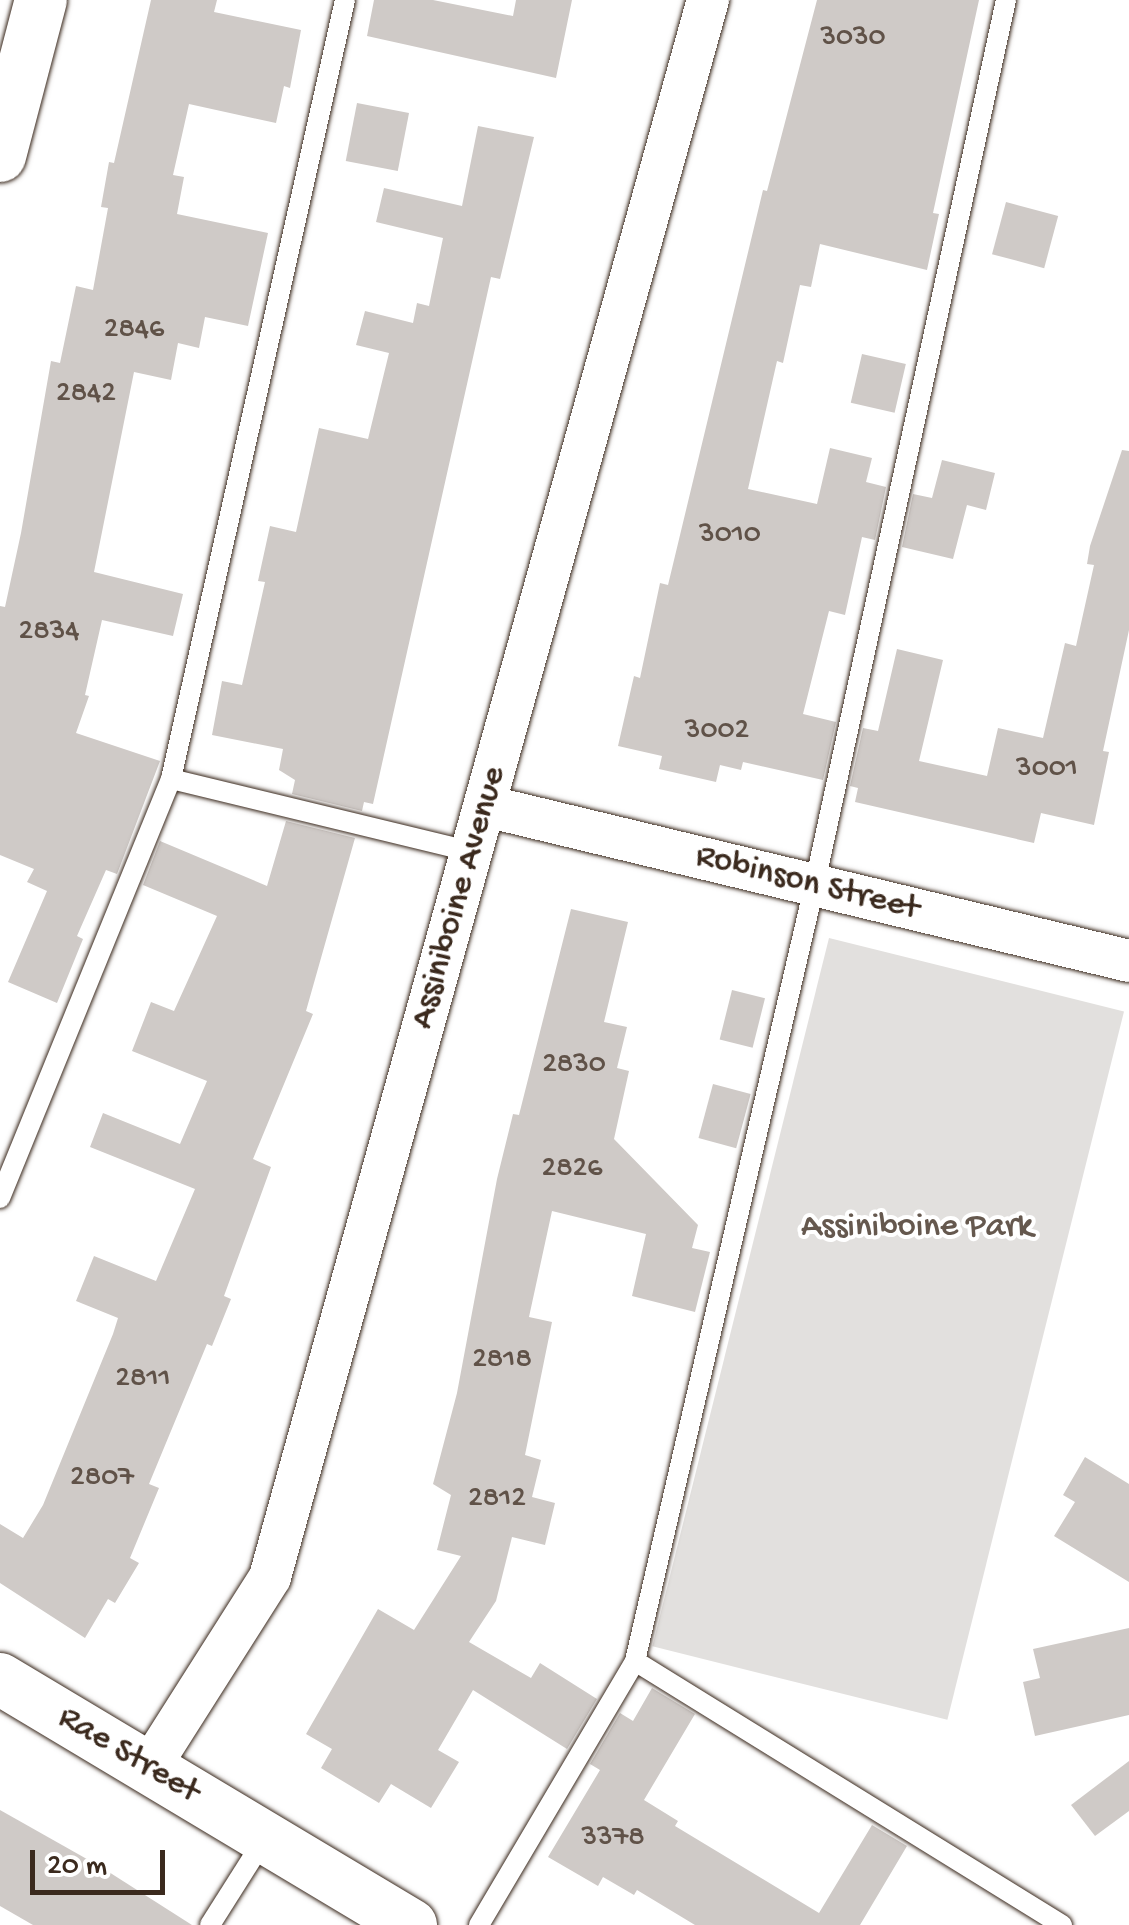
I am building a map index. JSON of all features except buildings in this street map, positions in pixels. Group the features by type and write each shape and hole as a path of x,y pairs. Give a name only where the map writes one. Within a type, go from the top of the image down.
{"street":[{"path":"0,156 41,0"},
{"name":"Assiniboine Avenue","path":"148,1768 270,1577 708,0"},
{"name":"Robinson Street","path":"486,806 1129,961"},
{"name":"Rae Street","path":"0,1679 411,1925"}],"lane":[{"path":"0,1198 171,779 345,0"},
{"path":"479,1925 635,1661 814,887 1006,0"},
{"path":"171,779 473,852"},
{"path":"635,1661 1062,1925"},
{"path":"210,1925 266,1838"}],"green space":[{"name":"Assiniboine Park","path":"829,938 1124,1012 947,1720 652,1646"}]}
